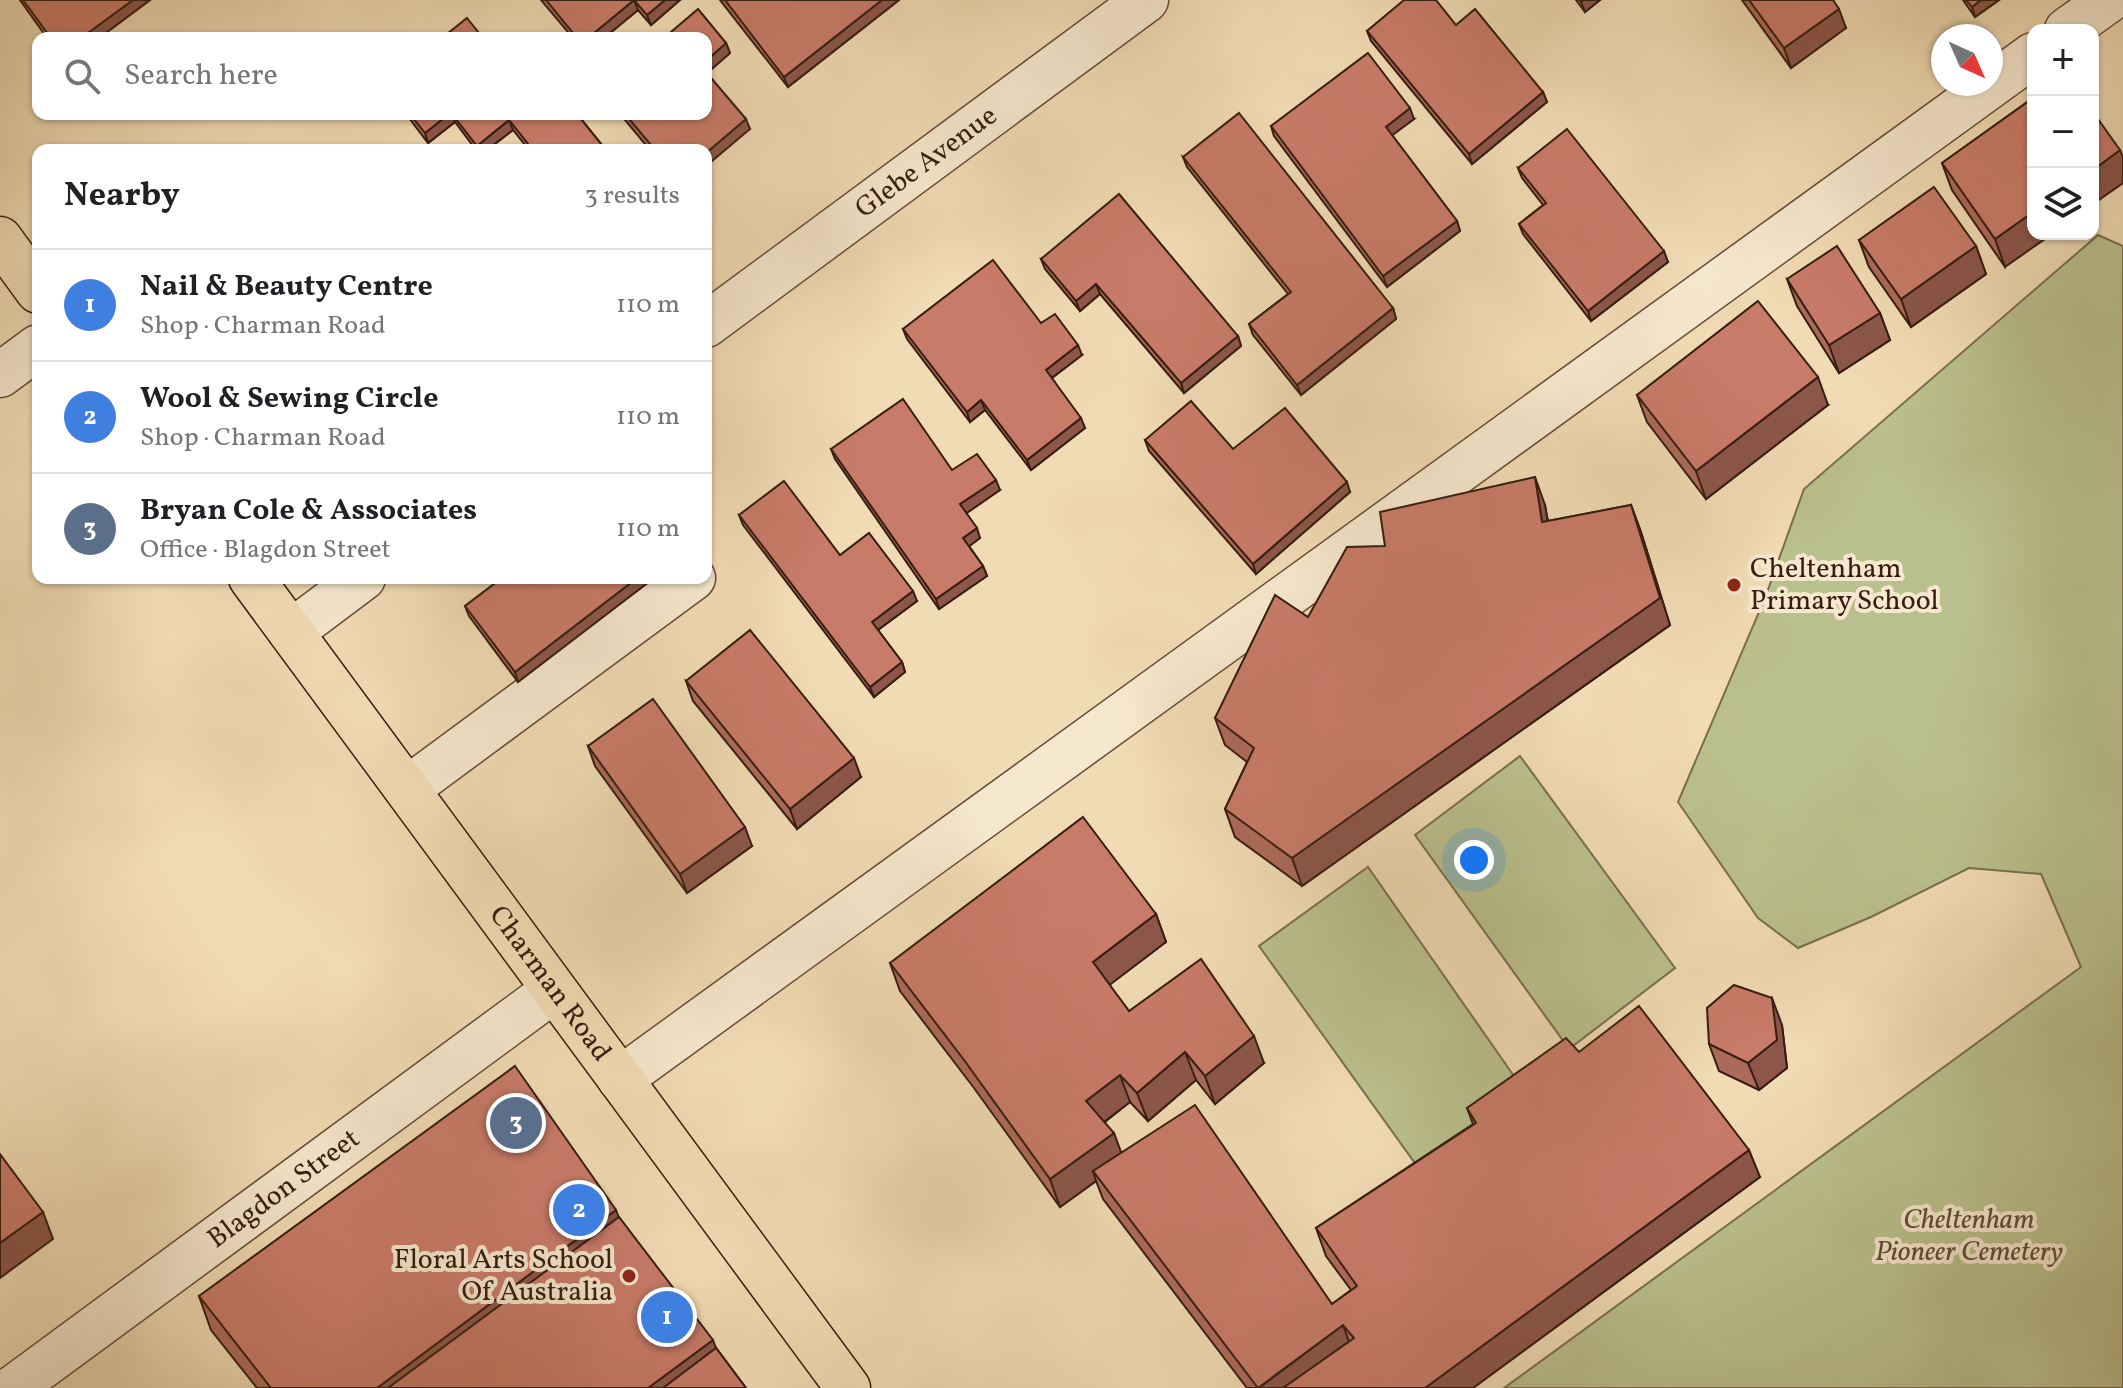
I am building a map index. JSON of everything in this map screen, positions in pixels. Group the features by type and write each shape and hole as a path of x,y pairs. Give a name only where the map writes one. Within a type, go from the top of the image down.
{"main road":[{"path":"0,239 32,283"},
{"name":"Charman Road","path":"255,584 848,1388"}],"street":[{"name":"Glebe Avenue","path":"712,321 1146,0"},
{"path":"2075,24 2109,0"},
{"path":"620,1079 2027,59"},
{"path":"0,375 32,351"},
{"path":"291,632 355,584"},
{"path":"407,789 685,584"},
{"name":"Blagdon Street","path":"13,1388 554,990"}],"green space":[{"name":"Cheltenham Pioneer Cemetery","path":"2099,235 2123,246 2123,1388 1504,1388 2081,967 2041,874 1969,868 1871,917 1798,948 1758,918 1678,802 1765,598 1804,489 2092,240 2099,240"},
{"path":"1520,756 1675,968 1569,1049 1415,835"},
{"path":"1368,867 1523,1089 1417,1166 1259,946"}],"building":[{"path":"23,0 133,0 89,32 47,32"},
{"path":"546,0 634,0 595,32 572,32"},
{"path":"634,0 665,0 647,15"},
{"path":"725,0 882,0 784,77"},
{"path":"1404,0 1436,0 1456,25 1475,9 1543,92 1469,154 1367,31"},
{"path":"1749,0 1833,0 1839,9 1784,48"},
{"path":"1966,0 1981,0 1972,7"},
{"path":"698,9 726,43 712,56 712,32 671,32"},
{"path":"467,18 478,32 450,32"},
{"path":"1368,53 1410,108 1386,127 1457,221 1383,276 1271,126"},
{"path":"712,79 746,119 712,148 712,144 650,144 630,120 712,120"},
{"path":"2027,102 2027,216 1995,239 1942,163"},
{"path":"1239,113 1393,308 1297,385 1249,324 1291,292 1183,157"},
{"path":"415,120 441,120 425,133"},
{"path":"457,120 509,120 479,144 475,144"},
{"path":"509,120 582,120 601,144 528,144"},
{"path":"2099,120 2120,150 2099,166"},
{"path":"1567,129 1664,251 1588,311 1519,224 1546,203 1518,168"},
{"path":"1934,187 1976,246 1901,299 1859,240"},
{"path":"1119,194 1238,336 1181,383 1096,284 1076,301 1041,259"},
{"path":"1837,246 1880,313 1829,345 1787,279"},
{"path":"993,260 1041,323 1055,314 1078,345 1046,370 1081,418 1027,460 981,400 967,412 903,329"},
{"path":"1758,301 1818,377 1696,471 1637,395"},
{"path":"903,399 952,470 977,454 996,480 960,504 977,528 963,538 983,566 936,599 831,449"},
{"path":"1191,401 1233,449 1285,408 1347,482 1253,564 1145,440"},
{"path":"1535,477 1542,522 1631,505 1660,598 1292,858 1225,809 1254,748 1215,718 1275,595 1308,617 1347,547 1385,546 1380,512"},
{"path":"784,481 840,555 869,533 913,591 872,622 902,662 870,687 739,515"},
{"path":"494,584 629,584 515,672 465,606"},
{"path":"750,630 854,758 790,809 686,681"},
{"path":"653,699 745,827 680,874 588,746"},
{"path":"1083,817 1156,914 1093,962 1129,1011 1201,959 1254,1036 1205,1076 1185,1052 1137,1093 1120,1075 1086,1101 1114,1133 1050,1179 890,963"},
{"path":"1734,985 1772,998 1777,1040 1748,1063 1709,1044 1707,1008"},
{"path":"1639,1006 1749,1150 1425,1388 1283,1388 1354,1338 1343,1325 1258,1388 1093,1171 1195,1105 1332,1304 1357,1286 1316,1228 1476,1123 1467,1108 1566,1038 1579,1052"},
{"path":"515,1066 616,1210 377,1388 271,1388 199,1296"},
{"path":"0,1154 43,1212 0,1243"},
{"path":"619,1217 713,1340 648,1388 388,1388"},
{"path":"716,1348 746,1388 663,1388"}],"place":[{"name":"Cheltenham Primary School","path":"1734,585"},
{"name":"Bryan Cole & Associates","path":"516,1123"},
{"name":"Wool & Sewing Circle","path":"579,1210"},
{"name":"Floral Arts School Of Australia","path":"629,1276"},
{"name":"Nail & Beauty Centre","path":"667,1317"}]}
